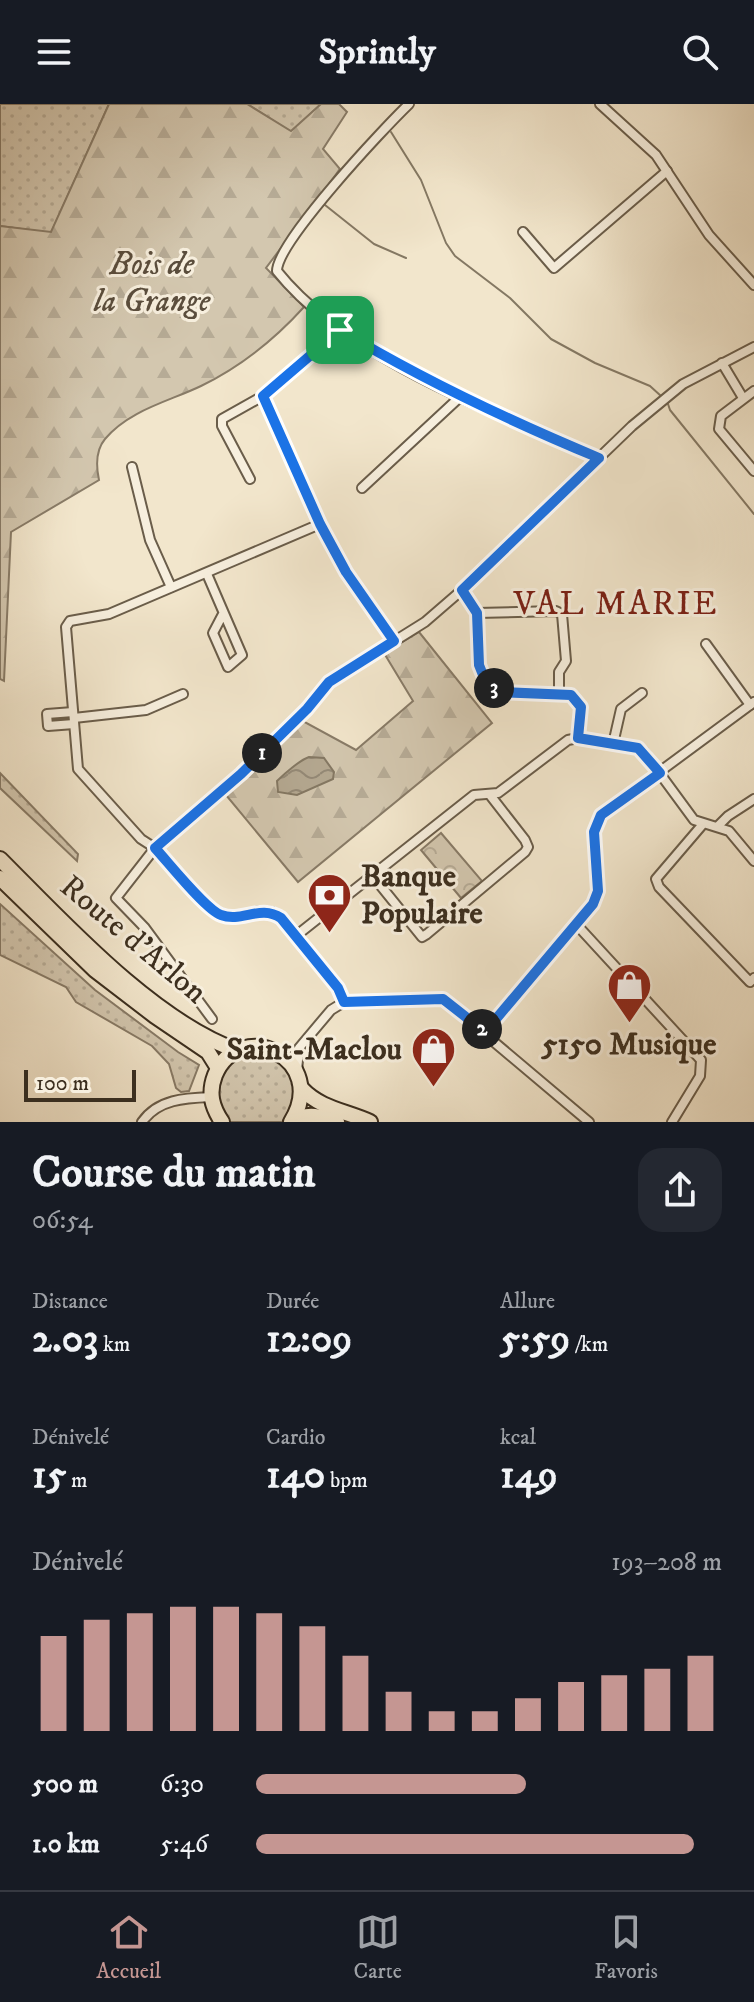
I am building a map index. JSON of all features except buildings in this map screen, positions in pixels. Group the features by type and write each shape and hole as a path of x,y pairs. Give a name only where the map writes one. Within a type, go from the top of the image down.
{"main road":[{"name":"Route d'Arlon","path":"0,859 124,977 215,1043 238,1051"},
{"name":"Route d'Arlon","path":"0,878 95,970 208,1052 218,1068"},
{"path":"222,1122 214,1111 211,1097 212,1082 218,1068 238,1051 259,1047 287,1059 297,1072 302,1089 300,1106 292,1122"},
{"path":"302,1089 324,1106 370,1122"},
{"path":"292,1122 310,1115 337,1122"}],"street":[{"path":"409,104 317,205 276,265 277,271 295,292 340,330 395,363 599,458"},
{"path":"600,104 656,155 709,235 754,285"},
{"path":"523,232 554,268 667,171"},
{"path":"250,479 222,426 222,419 263,396 340,330"},
{"path":"212,1019 154,940 116,898 155,848 251,764 307,709 329,682 425,622 599,458 683,384 754,347"},
{"path":"722,363 743,398"},
{"path":"754,391 721,416 719,429 754,471"},
{"path":"263,396 320,524 346,572 394,641"},
{"path":"362,488 461,396"},
{"path":"132,467 150,540 171,587"},
{"path":"320,524 99,618 67,623 78,769 141,839 155,848 215,913 235,918 259,911 272,912 297,935 338,988 344,1002"},
{"path":"207,574 242,655 228,667 213,633 223,614"},
{"path":"462,590 477,613 479,665 485,680 499,692 571,695 581,707 578,738"},
{"path":"477,613 556,611 562,614 566,661 559,672 559,694"},
{"path":"485,1032 593,904 598,891 594,832 601,815 752,703 706,644"},
{"path":"613,744 621,709 642,693"},
{"path":"74,718 146,710 183,694"},
{"path":"297,935 474,795 498,793 568,740 578,738 638,748 694,820 718,826 738,839 754,861"},
{"path":"372,875 422,937 427,934 528,847 490,795"},
{"path":"718,826 754,799"},
{"path":"703,824 656,879 659,887 750,982 754,978"},
{"path":"576,924 701,1060 700,1076 672,1122"},
{"path":"297,1072 299,1048 331,1010 344,1002 443,999 589,1122"},
{"path":"276,1052 299,1048"},
{"path":"142,1122 155,1107 172,1101 211,1097"}],"green space":[{"path":"0,104 109,104 51,233 0,226"},
{"name":"Bois de la Grange","path":"109,104 247,104 291,131 321,104 339,104 347,112 323,149 340,169 266,268 304,307 243,361 201,386 138,413 115,429 99,448 99,480 11,532 4,681 0,679 0,226 51,232"},
{"path":"247,104 321,104 291,132"},
{"path":"419,632 492,723 298,882 226,795 301,720 356,750 413,701 384,653"},
{"path":"0,773 78,854 77,861 0,788"},
{"path":"441,833 482,881 461,898 421,850"},
{"path":"0,904 95,990 199,1065 189,1091 181,1092 176,1088 169,1064 152,1046 76,1002 66,987 0,955"},
{"path":"250,1052 276,1058 284,1064 293,1079 292,1107 282,1122 228,1122 216,1101 219,1075 226,1064"}],"water":[{"path":"309,757 324,758 334,772 333,779 297,795 278,792 277,781"}],"waterway":[{"path":"391,132 421,180 446,243 455,256 510,298 551,339 595,363 650,386 661,396"},
{"path":"325,205 374,244 406,258"},
{"path":"668,404 754,514"}],"place":[{"name":"Banque Populaire","path":"330,934"},
{"name":"5150 Musique","path":"629,1025"},
{"name":"Saint-Maclou","path":"433,1089"}],"district":[{"name":"VAL MARIE","path":"616,604"}],"route":[{"path":"340,330 395,363 461,396 599,458 462,590 477,613 479,665 485,680 499,692 571,695 581,707 578,738 638,748 660,773 601,815 594,832 598,891 593,904 485,1032 443,999 344,1002 338,988 281,918 272,912 259,911 235,918 215,913 155,848 241,774 307,709 329,682 394,641 346,572 320,524 263,396 340,330"}]}
